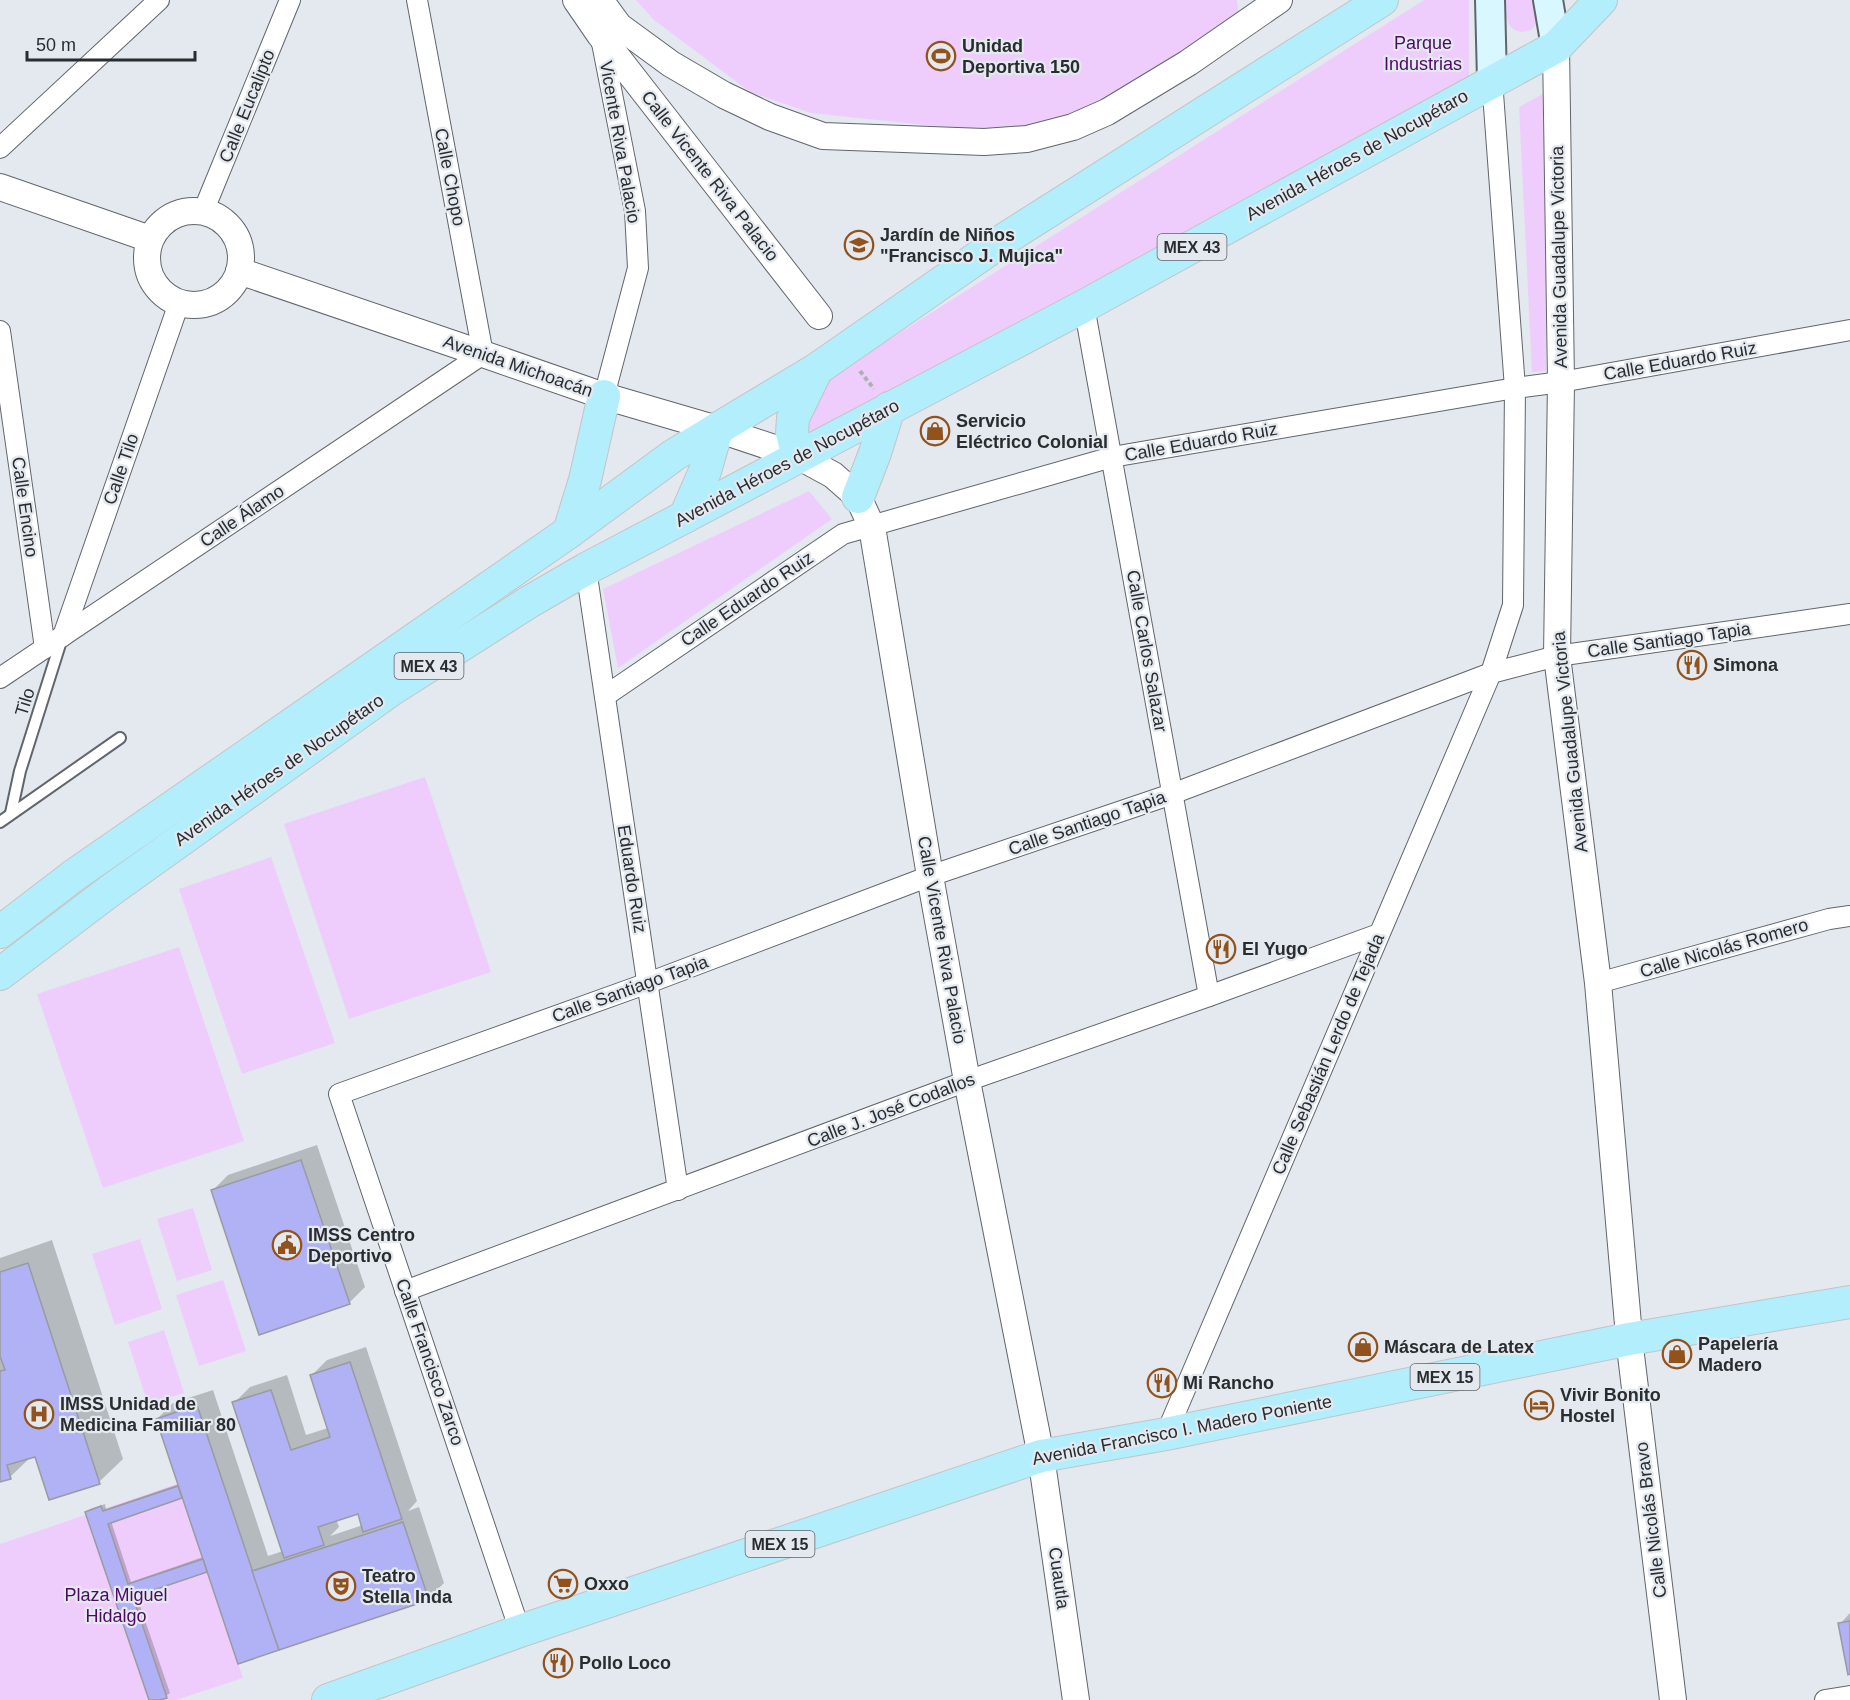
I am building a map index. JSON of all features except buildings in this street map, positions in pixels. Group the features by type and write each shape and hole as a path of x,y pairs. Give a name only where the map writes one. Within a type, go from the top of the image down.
{"main road":[{"name":"Avenida Héroes de Nocupétaro","path":"0,932 83,870 569,532 674,455 817,369 1000,242 1382,0"},
{"path":"1490,0 1492,80"},
{"name":"Avenida Guadalupe Victoria","path":"1548,0 1556,46"},
{"name":"Avenida Héroes de Nocupétaro","path":"0,974 111,890 391,690 529,602 586,569 1084,306 1556,46 1601,0"},
{"path":"798,456 792,433 793,418 817,369"},
{"path":"569,532 588,469 604,396"},
{"path":"858,497 889,408"},
{"path":"685,517 705,471 717,429"},
{"name":"Avenida Francisco I. Madero Poniente","path":"328,1700 520,1631 1041,1456 1166,1434 1629,1339 1850,1302"}],"street":[{"path":"0,148 159,0"},
{"name":"Calle Eucalipto","path":"203,212 290,0"},
{"name":"Calle Chopo","path":"417,0 483,354"},
{"path":"583,1 670,63 724,95 770,117 823,136 984,142 1027,139 1073,127 1107,112 1188,63 1279,0"},
{"name":"Vicente Riva Palacio","path":"583,1 600,35 635,211 638,268 604,396"},
{"name":"Calle Vicente Riva Palacio","path":"600,35 819,316"},
{"name":"Avenida Guadalupe Victoria","path":"1556,46 1561,382 1557,656 1598,984 1629,1339"},
{"path":"1491,673 1513,605 1515,388 1492,80"},
{"path":"0,187 150,239"},
{"path":"187,211 203,212 218,218 231,228 238,241 241,256 239,272 232,285 222,296 208,303 193,305 178,303 154,284 148,271 147,255 150,239 159,226 172,216 187,211"},
{"name":"Avenida Michoacán","path":"239,272 604,396 717,429 798,456"},
{"name":"Calle Tilo","path":"63,636 178,303"},
{"name":"Calle Carlos Salazar","path":"1084,306 1209,996"},
{"name":"Calle Eduardo Ruiz","path":"605,696 843,534 1112,457 1561,382 1850,330"},
{"name":"Calle Encino","path":"0,331 45,648"},
{"name":"Calle Álamo","path":"0,678 483,354"},
{"name":"Calle Vicente Riva Palacio","path":"798,456 832,475 858,497 872,527 930,876 967,1081 1041,1456"},
{"name":"Eduardo Ruiz","path":"586,569 678,1190"},
{"name":"Calle Santiago Tapia","path":"339,1094 648,983 930,876 1172,794 1491,673 1557,656 1850,614"},
{"name":"Calle Sebastián Lerdo de Tejada","path":"1166,1434 1491,673"},
{"name":"Calle Nicolás Romero","path":"1598,984 1829,919 1850,916"},
{"name":"Calle J. José Codallos","path":"405,1291 967,1081 1379,934"},
{"name":"Calle Francisco Zarco","path":"339,1094 520,1631"},
{"name":"Calle Nicolás Bravo","path":"1629,1339 1673,1700"},
{"name":"Cuautla","path":"1041,1456 1076,1700"},
{"path":"1825,1700 1850,1696"}],"lane":[{"name":"Tilo","path":"11,813 20,771 63,636"},
{"path":"0,822 120,738"}],"green space":[{"name":"Unidad Deportiva 150","path":"636,0 1237,0 1239,20 1074,120 1002,133 811,113 750,92 654,20"},
{"name":"Parque Industrias","path":"1424,0 1469,0 1469,77 807,442 802,414 827,379"},
{"path":"1505,0 1536,0 1538,17 1533,28 1520,32 1512,28 1507,18"},
{"path":"1546,92 1546,371 1532,372 1519,107"},
{"path":"809,491 832,519 618,668 603,589"},
{"path":"425,777 491,972 349,1019 284,824"},
{"path":"271,857 335,1043 242,1074 179,889"},
{"path":"179,947 244,1141 103,1188 37,994"},
{"path":"193,1208 212,1270 177,1281 157,1219"},
{"path":"140,1239 162,1309 115,1325 92,1254"},
{"path":"223,1280 246,1351 199,1366 176,1295"},
{"path":"164,1330 184,1393 148,1404 128,1342"},
{"name":"Plaza Miguel Hidalgo","path":"177,1484 243,1678 176,1700 0,1700 0,1544"}],"place":[{"name":"Unidad Deportiva 150","path":"941,56"},
{"name":"Jardín de Niños \"Francisco J. Mujica\"","path":"859,245"},
{"name":"Servicio Eléctrico Colonial","path":"935,431"},
{"name":"Simona","path":"1692,665"},
{"name":"El Yugo","path":"1221,949"},
{"name":"IMSS Centro Deportivo","path":"287,1245"},
{"name":"Máscara de Latex","path":"1363,1347"},
{"name":"Papelería Madero","path":"1677,1354"},
{"name":"Mi Rancho","path":"1162,1383"},
{"name":"Vivir Bonito Hostel","path":"1539,1405"},
{"name":"IMSS Unidad de Medicina Familiar 80","path":"39,1414"},
{"name":"Oxxo","path":"563,1584"},
{"name":"Teatro Stella Inda","path":"341,1586"},
{"name":"Pollo Loco","path":"558,1663"}]}
